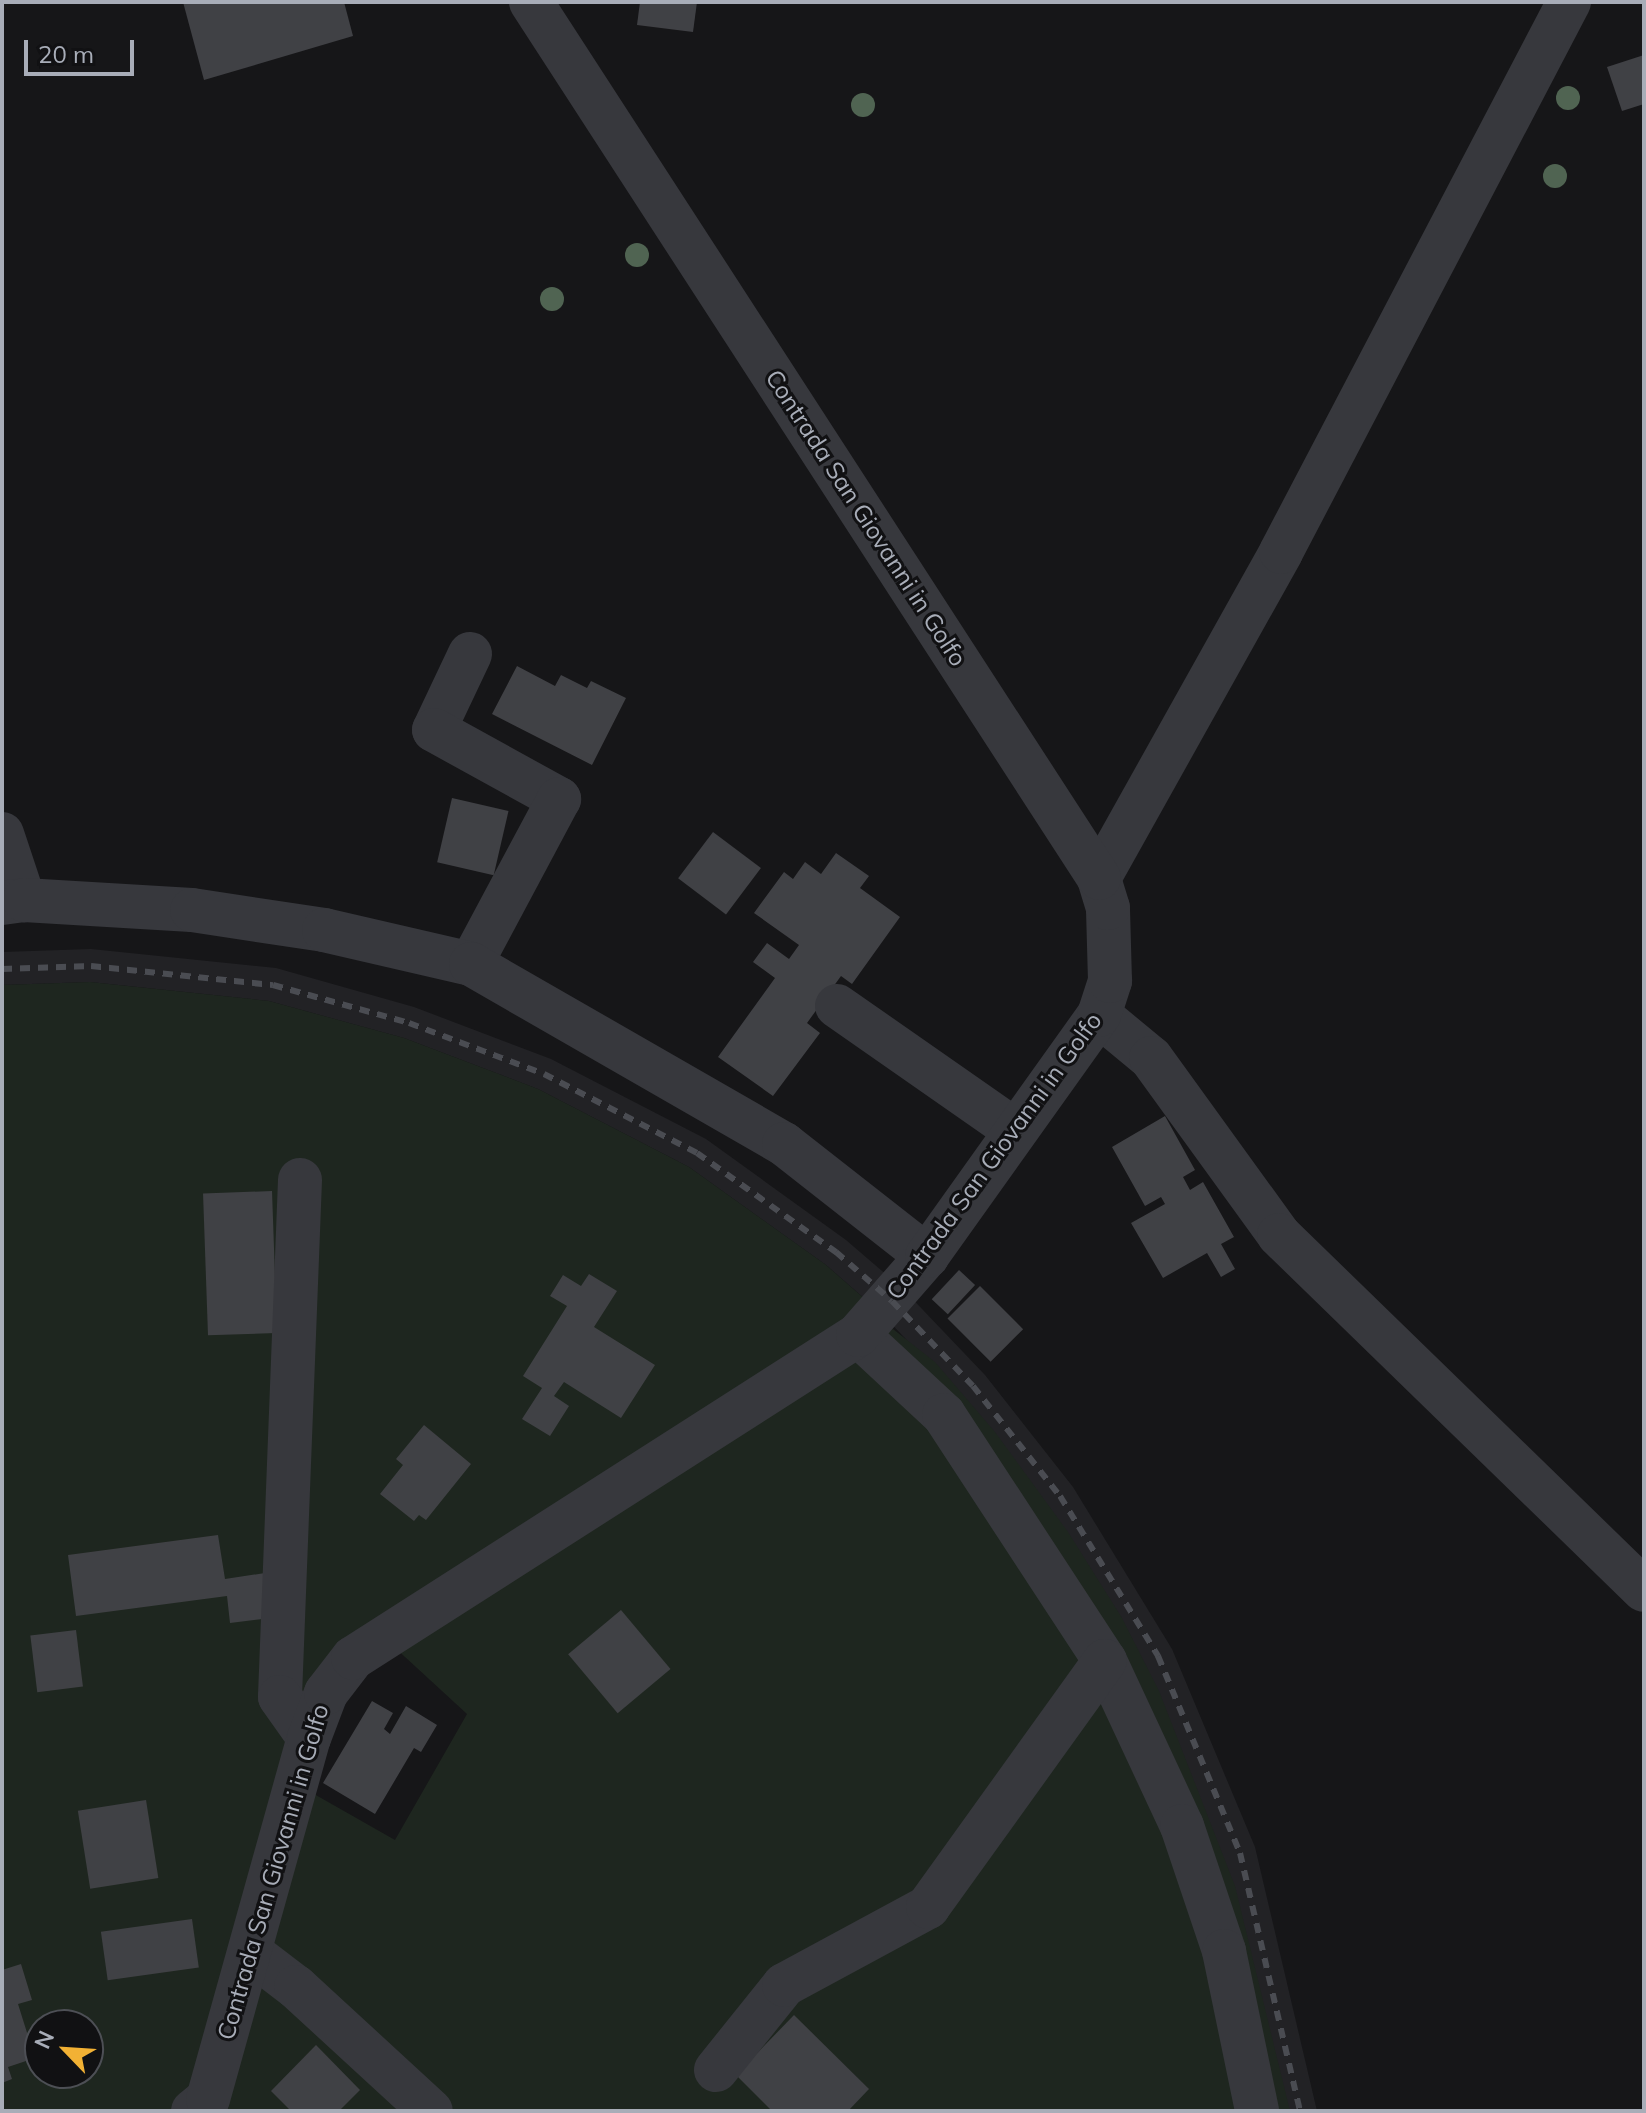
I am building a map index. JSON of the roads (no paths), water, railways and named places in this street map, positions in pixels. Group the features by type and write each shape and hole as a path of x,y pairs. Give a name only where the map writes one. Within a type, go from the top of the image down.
{"street":[{"name":"Contrada San Giovanni in Golfo","path":"193,2111 208,2099 309,1738 326,1693 353,1658 858,1335 927,1256 1099,1015 1110,981 1108,908 1099,878 531,2"},
{"path":"1099,878 1281,552 1569,2"},
{"path":"470,654 434,730 559,799 471,964"},
{"path":"2,834 13,901 221,915 324,930 471,964 784,1144 927,1256"},
{"path":"837,1006 1015,1130"},
{"path":"1099,1015 1151,1058 1279,1235 1644,1590"},
{"path":"300,1180 280,1697 309,1738"},
{"path":"858,1335 944,1415 1105,1661 1192,1854 1224,1951 1257,2111"},
{"path":"716,2070 784,1985 928,1907 1105,1661"},
{"path":"250,1952 296,1987 431,2111"}],"railway":[{"path":"2,969 91,966 273,985 409,1023 544,1074 697,1153 836,1252 892,1301 973,1386 1060,1496 1158,1656 1240,1853 1300,2111"}]}
